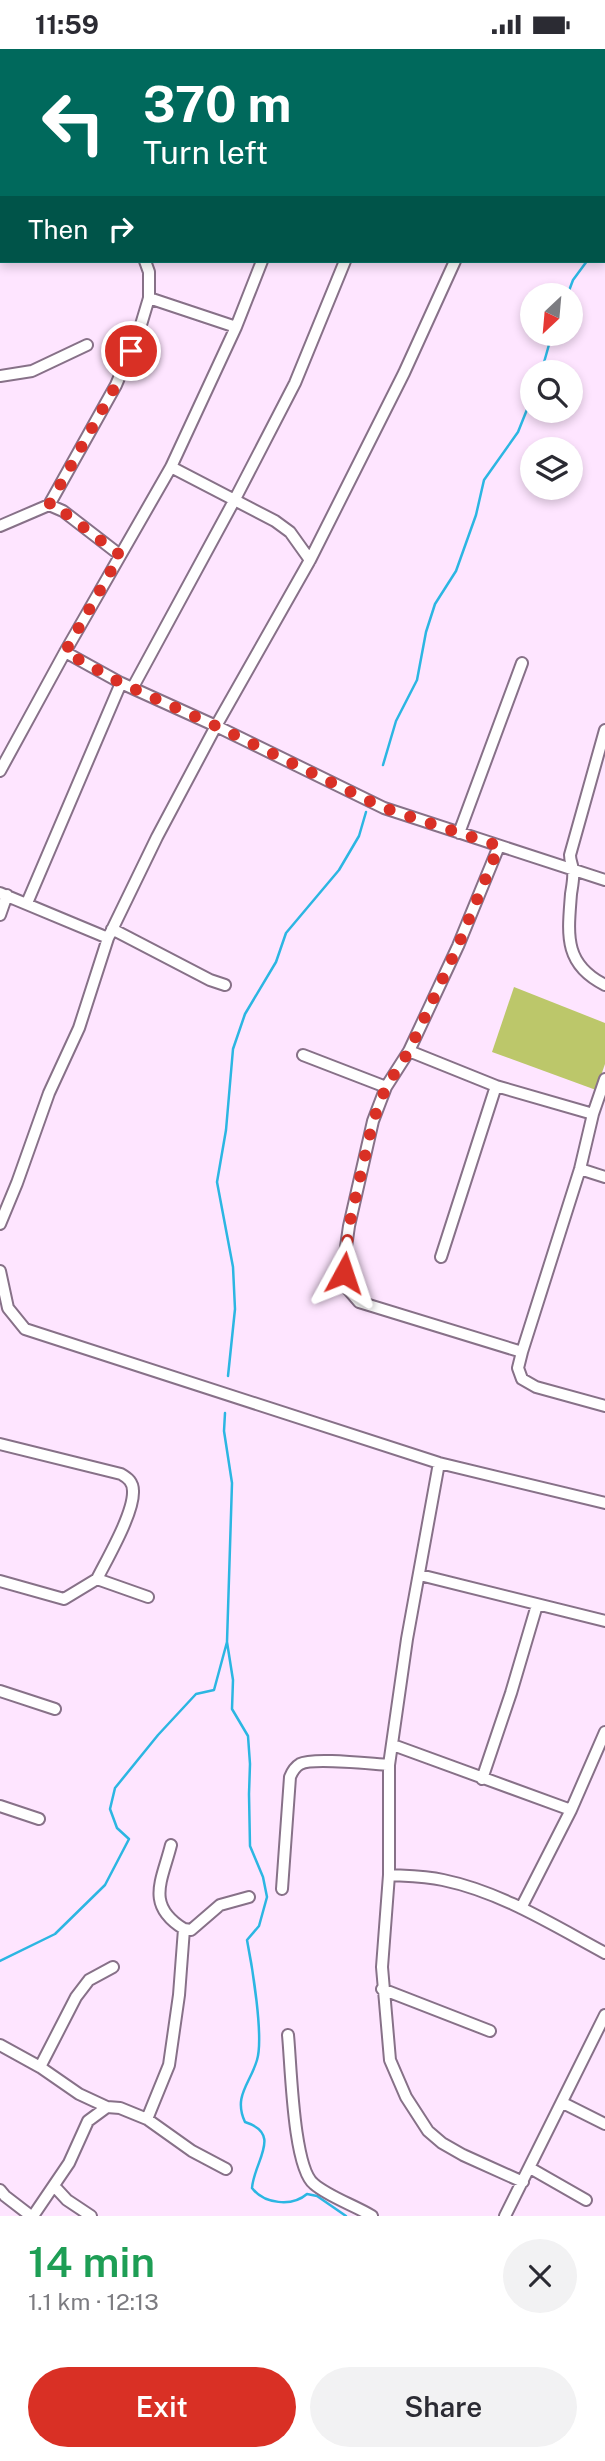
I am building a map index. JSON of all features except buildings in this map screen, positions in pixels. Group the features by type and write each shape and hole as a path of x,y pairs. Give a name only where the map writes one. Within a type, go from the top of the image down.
{"street":[{"path":"0,526 49,505 116,385 140,328 149,298 149,272 146,263"},
{"path":"0,771 170,467 236,327 261,263"},
{"path":"133,687 295,383 344,263"},
{"path":"0,1224 49,1093 79,1028 110,933 216,726 310,560 404,373 454,263"},
{"path":"149,298 236,327"},
{"path":"0,376 32,371 87,345"},
{"path":"170,467 235,499 290,532 310,560"},
{"path":"49,505 62,511 120,555"},
{"path":"65,652 121,683 384,808 605,880"},
{"path":"459,833 522,663"},
{"path":"27,903 121,683"},
{"path":"605,730 569,855 573,870 568,933 572,951 580,967 605,985"},
{"path":"499,846 458,946 409,1051 386,1087 373,1121 349,1226 344,1273 347,1288 359,1301 522,1352"},
{"path":"0,915 3,894 110,933 225,985"},
{"path":"409,1051 496,1086 593,1114"},
{"path":"303,1055 386,1087"},
{"path":"605,1079 518,1368 522,1379 536,1387 605,1406"},
{"path":"441,1257 496,1086"},
{"path":"580,1169 605,1177"},
{"path":"0,1271 8,1308 25,1329 439,1463 605,1503"},
{"path":"0,1444 121,1474 131,1483 133,1489 132,1501 97,1579 64,1599 0,1581"},
{"path":"439,1463 407,1639 389,1765 389,1875 382,1989 390,2060 406,2097 428,2131 463,2155 523,2182"},
{"path":"420,1575 605,1621"},
{"path":"97,1579 148,1597"},
{"path":"482,1779 537,1605"},
{"path":"0,1691 55,1709"},
{"path":"521,1908 571,1810 605,1732"},
{"path":"393,1745 571,1810"},
{"path":"282,1889 290,1777 293,1770 301,1763 318,1761 389,1765"},
{"path":"0,1806 39,1819"},
{"path":"171,1845 159,1891 159,1902 163,1913 184,1929 191,1930 220,1905 249,1897"},
{"path":"389,1875 440,1879 480,1890 521,1908 605,1953"},
{"path":"147,2119 169,2065 179,1994 184,1929"},
{"path":"40,2067 76,1997 89,1980 113,1967"},
{"path":"382,1989 490,2031"},
{"path":"505,2216 563,2103 600,2039 605,2015"},
{"path":"288,2035 298,2142 304,2170 314,2185 372,2216"},
{"path":"0,2045 40,2067 79,2094 147,2119 192,2151 226,2169"},
{"path":"79,2094 88,2120"},
{"path":"563,2103 605,2124"},
{"path":"0,2190 32,2216 55,2187 80,2141 88,2120 107,2106"},
{"path":"530,2168 586,2200"},
{"path":"55,2187 67,2200 91,2216"}],"green space":[{"path":"514,987 605,1023 605,1064 596,1090 492,1052"}],"waterway":[{"path":"572,283 586,263"},
{"path":"545,360 548,347"},
{"path":"383,765 396,721 417,680 426,632 435,604 456,571 476,515 484,480 522,423"},
{"path":"228,1376 235,1309 233,1267 217,1182 226,1130 233,1049 245,1014 276,962 286,933 339,870 359,836 366,812"},
{"path":"0,1961 55,1934 105,1885 129,1839 117,1828 110,1809 115,1788 196,1694 214,1690 227,1642 232,1483 224,1431 225,1413"},
{"path":"227,1642 233,1680 232,1709 248,1736 250,1846 263,1877 267,1897 259,1926 247,1940 256,2001 259,2049 241,2105 245,2122 256,2127 264,2141 252,2188 264,2198 278,2202 294,2201 307,2194 317,2196 346,2216"}],"route":[{"path":"131,351 116,385 49,505 62,511 120,555 65,652 121,683 384,808 499,846 458,946 409,1051 386,1087 373,1121 349,1226 344,1273"}]}
